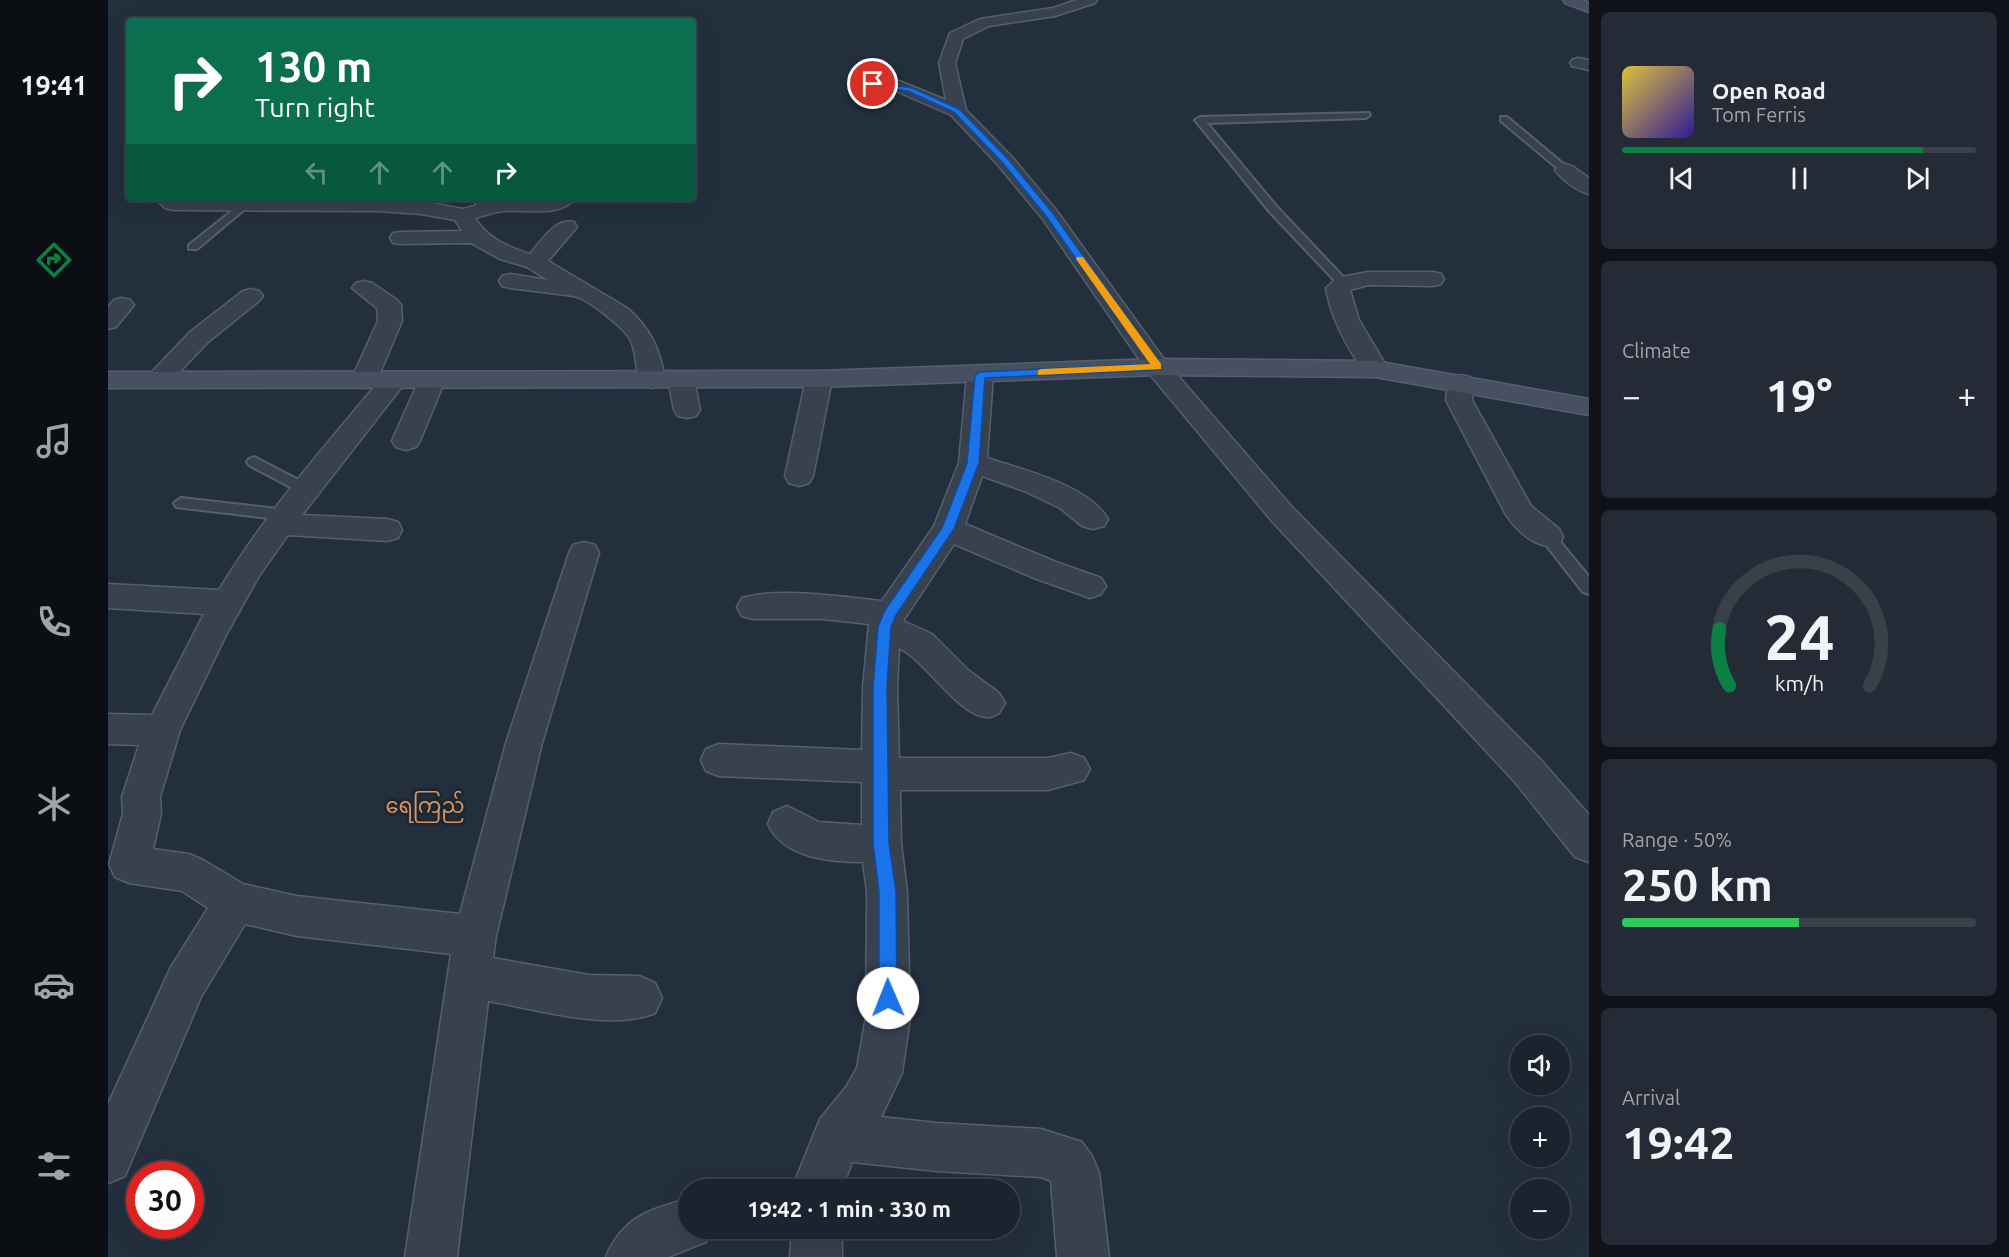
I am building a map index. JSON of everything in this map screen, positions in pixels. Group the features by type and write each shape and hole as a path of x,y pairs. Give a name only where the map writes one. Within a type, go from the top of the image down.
{"street":[{"path":"957,111 947,63 956,36 985,22 1056,12 1090,0"},
{"path":"1570,0 1589,8"},
{"path":"859,84 899,86 957,111 1005,161 1049,214 1157,367 1281,513 1527,770 1589,844"},
{"path":"1565,170 1589,188"},
{"path":"168,201 172,204 334,201"},
{"path":"389,201 474,215 501,205 560,201"},
{"path":"401,238 464,238 474,215"},
{"path":"474,215 484,242 508,254 535,262 630,323 649,348 652,380"},
{"path":"535,262 566,227"},
{"path":"1375,369 1338,296 1338,288 1342,282 1355,279 1433,279"},
{"path":"510,281 580,290"},
{"path":"364,288 389,305 390,321 379,380 248,568 227,603 162,730 141,797 142,814 119,865 189,873 235,902 472,956 589,997 640,998"},
{"path":"159,380 199,337 251,296"},
{"path":"108,380 819,379 1157,367 1375,369 1589,406"},
{"path":"821,1179 837,1136 863,1104 879,1073 886,1028 887,892 881,843 880,687 887,620 948,529 973,463 980,375"},
{"path":"799,476 819,379"},
{"path":"406,441 432,380"},
{"path":"681,380 687,410"},
{"path":"1461,383 1459,400 1520,513 1548,537"},
{"path":"973,463 1034,484 1070,501 1093,519"},
{"path":"290,509 387,530"},
{"path":"948,529 1045,570 1090,586"},
{"path":"431,1257 472,956 524,743 584,553"},
{"path":"108,596 227,603"},
{"path":"753,607 823,607 887,620 920,643 956,680 987,703"},
{"path":"108,729 162,730"},
{"path":"719,760 881,771 1048,774 1071,769"},
{"path":"786,824 798,834 833,844 881,843"},
{"path":"108,1159 186,982 235,902"},
{"path":"837,1136 937,1148 1041,1153 1065,1159 1075,1173 1083,1257"},
{"path":"632,1257 640,1245 662,1231 678,1227"},
{"path":"816,1257 817,1239"}],"lane":[{"path":"1342,282 1273,209 1200,120 1366,115"},
{"path":"1504,119 1565,170"},
{"path":"193,246 235,203"},
{"path":"254,462 290,509"},
{"path":"181,503 290,509"},
{"path":"1548,537 1589,588"}],"slow traffic":[{"path":"1042,372 1157,367 1080,259"}],"district":[{"name":"ရေကြည်","path":"425,806"}],"route":[{"path":"873,84 910,89 957,111 1005,161 1049,214 1157,367 980,375 973,463 948,529 890,614 885,627 880,687 881,843 887,892 888,998"}]}
